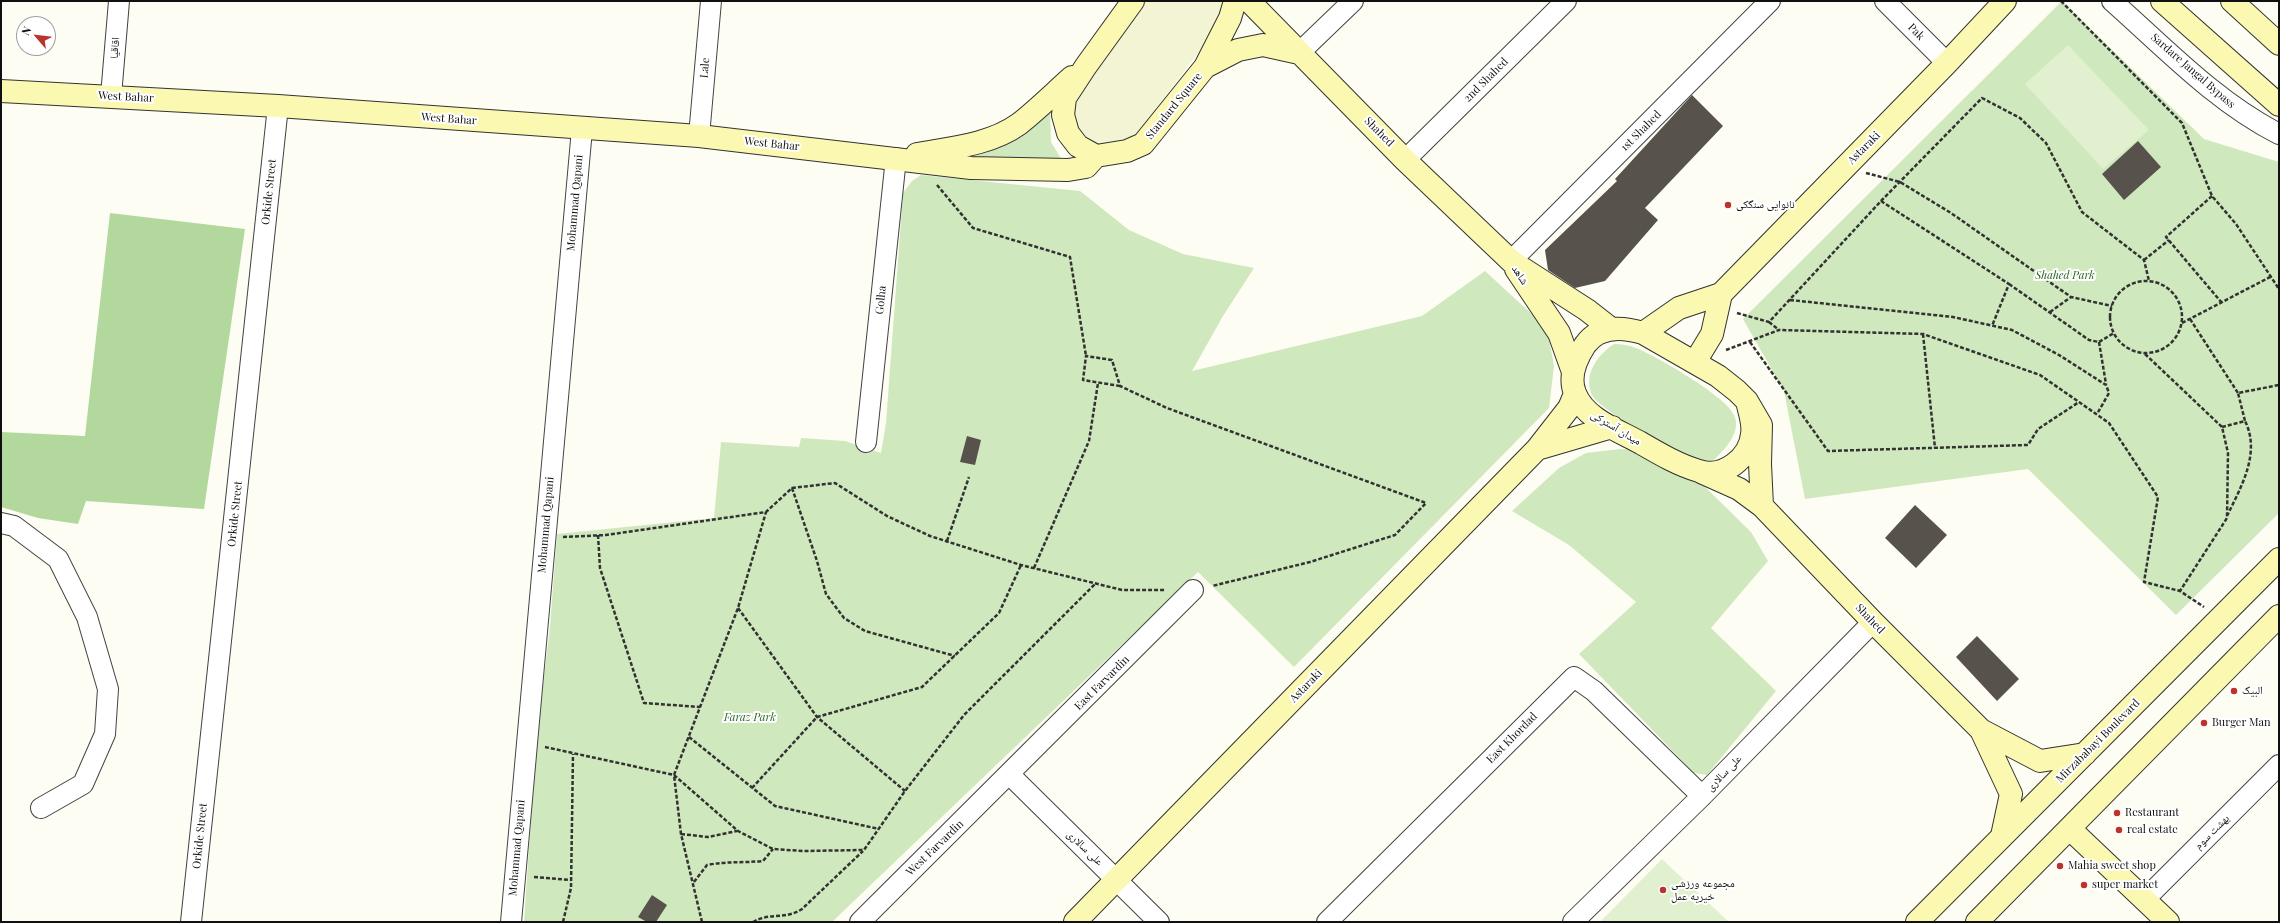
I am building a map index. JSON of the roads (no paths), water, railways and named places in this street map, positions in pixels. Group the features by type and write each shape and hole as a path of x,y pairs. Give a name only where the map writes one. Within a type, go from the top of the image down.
{"street":[{"name":"اقاقیا","path":"111,96 119,1"},
{"name":"Lale","path":"699,136 711,1"},
{"name":"Standard Square","path":"1096,156 1127,151 1144,144 1205,67 1230,18 1235,1"},
{"name":"Shahed","path":"1248,1 1406,160 1511,261"},
{"path":"1205,67 1238,50 1263,45 1299,52 1353,1"},
{"name":"2nd Shahed","path":"1406,160 1566,1"},
{"name":"1st Shahed","path":"1511,261 1770,1"},
{"name":"Pak","path":"1885,1 1947,63"},
{"name":"Astaraki","path":"1719,300 2005,1"},
{"name":"Sardare Jangal Bypass","path":"2112,1 2227,103 2253,121 2279,134"},
{"path":"2162,1 2279,105"},
{"path":"2232,1 2279,44"},
{"path":"1096,156 1078,146 1068,132 1063,115 1065,98 1131,3"},
{"path":"896,158 973,143 998,135 1018,124 1086,66"},
{"name":"West Bahar","path":"1,91 278,106 582,129 699,136 940,163 971,168 1068,170 1086,167 1096,156"},
{"name":"Orkide Street","path":"191,922 278,106"},
{"name":"Mohammad Qapani","path":"511,922 582,129"},
{"name":"Golha","path":"866,442 896,158"},
{"name":"شاهد","path":"1511,261 1587,310 1610,328"},
{"name":"شاهد","path":"1511,261 1559,333 1573,372"},
{"path":"1643,333 1679,308 1719,300 1712,334 1696,362"},
{"path":"1575,394 1572,383 1573,372 1578,356 1586,343 1596,334 1610,328 1632,330 1643,333 1696,362 1731,386 1746,402 1761,426 1760,464 1762,506"},
{"name":"Astaraki","path":"1075,922 1537,449 1569,408 1575,394"},
{"name":"میدان آسترکی","path":"1575,394 1583,407 1612,427 1655,451 1701,472 1720,471 1731,468 1745,453 1752,435 1746,402"},
{"path":"1537,449 1612,427"},
{"name":"Shahed","path":"1701,472 1738,489 1762,506 1873,622 1981,730 2040,761 2084,754"},
{"path":"1,523 14,526 58,559 87,617 108,689 105,734 83,784 41,808"},
{"name":"Mirzababayi Boulevard","path":"1917,922 2279,559"},
{"name":"East Farvardin","path":"1010,775 1193,590"},
{"path":"1978,922 2279,616"},
{"name":"علی سالاری","path":"1573,922 1702,796 1873,622"},
{"name":"East Khordad","path":"1327,922 1574,677 1594,691 1702,796"},
{"name":"Shahed","path":"1981,730 2012,794 2002,836"},
{"name":"بهشت سوم","path":"2145,900 2279,765"},
{"name":"علی سالاری","path":"1010,775 1159,922"},
{"name":"West Farvardin","path":"860,922 1010,775"},
{"path":"2070,829 2168,922"}],"place":[{"name":"نانوایی سنگکی","path":"1728,205"},
{"name":"البیک","path":"2234,691"},
{"name":"‌Burger Man","path":"2204,723"},
{"name":"Restaurant","path":"2117,813"},
{"name":"real estate","path":"2119,830"},
{"name":"Mahia sweet shop","path":"2060,866"},
{"name":"super market","path":"2084,885"},
{"name":"مجموعه ورزشی خیریه عمل","path":"1663,890"}],"park label":[{"name":"Shahed Park","path":"2065,276"},
{"name":"Faraz Park","path":"750,718"}]}
